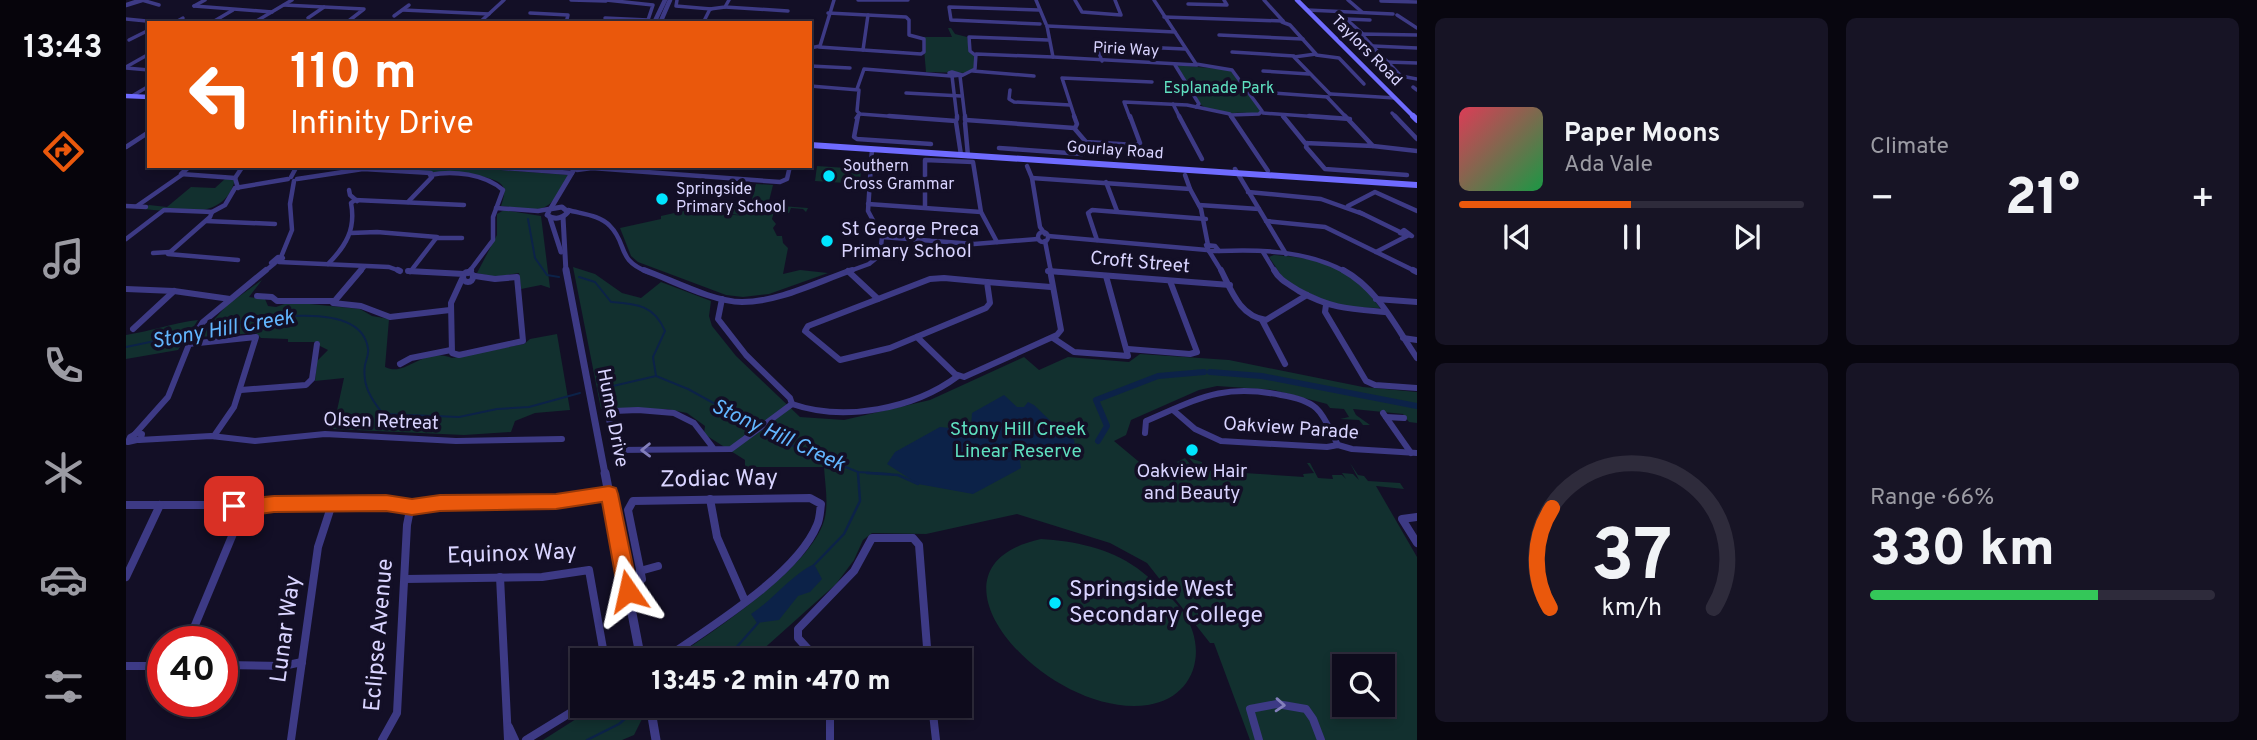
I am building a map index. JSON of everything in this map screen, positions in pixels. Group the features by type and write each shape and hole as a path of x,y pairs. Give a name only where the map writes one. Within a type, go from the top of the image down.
{"main road":[{"name":"Taylors Road","path":"1297,0 1417,120"},
{"name":"Gourlay Road","path":"812,143 1417,183"},
{"name":"Gourlay Road","path":"1236,171 1268,171 1417,183"}],"street":[{"path":"126,5 142,0 159,5"},
{"path":"205,0 194,6 272,12"},
{"path":"256,21 292,0"},
{"path":"481,21 504,0"},
{"path":"570,0 653,5 648,21 605,18"},
{"path":"655,21 664,0"},
{"path":"661,21 670,0"},
{"path":"677,0 676,6 789,11"},
{"path":"725,7 729,0"},
{"path":"819,47 831,0"},
{"path":"858,0 908,0"},
{"path":"1036,0 1053,57"},
{"path":"1075,0 1082,12 1121,15 1115,0"},
{"path":"1154,0 1197,65"},
{"path":"1188,4 1226,5 1224,0"},
{"path":"1264,0 1282,22"},
{"path":"1348,0 1370,20"},
{"path":"1381,0 1417,3"},
{"path":"1381,0 1417,28"},
{"path":"284,5 364,9 349,21"},
{"path":"394,16 409,5"},
{"path":"308,18 325,6"},
{"path":"1039,10 949,6 951,20 1175,32"},
{"path":"214,21 234,9"},
{"path":"704,21 711,9"},
{"path":"1306,9 1362,15 1396,13"},
{"path":"402,10 489,14"},
{"path":"526,18 532,11 567,15 566,21"},
{"path":"812,48 924,53 924,39 909,35 907,18 828,13"},
{"path":"863,50 869,15"},
{"path":"1362,15 1346,20 1362,33 1386,62 1404,78"},
{"path":"1164,17 1282,22 1290,24 1316,55"},
{"path":"178,21 183,18"},
{"path":"126,19 147,21"},
{"path":"129,40 147,31"},
{"path":"1362,33 1417,35"},
{"path":"1219,34 1303,39"},
{"path":"972,72 975,55 970,51 969,37 1048,40"},
{"path":"1365,38 1351,37 1366,49 1417,48"},
{"path":"1102,61 1096,45 1185,48"},
{"path":"1232,52 1316,55 1340,59 1363,83 1355,81"},
{"path":"126,67 147,55"},
{"name":"Pirie Way","path":"975,55 1053,57 1231,69 1263,113"},
{"path":"1294,56 1373,146"},
{"path":"1386,62 1417,63"},
{"path":"1175,65 1199,104 1196,107"},
{"path":"812,66 850,68"},
{"path":"126,67 147,69"},
{"path":"126,74 134,69"},
{"path":"857,89 864,69 1033,76"},
{"path":"1263,71 1309,74"},
{"path":"951,74 965,121 964,153"},
{"path":"960,75 956,120 964,153"},
{"path":"999,148 1086,152 1086,142 1075,128 1062,78 1152,82"},
{"path":"1387,78 1417,79"},
{"path":"812,86 857,89"},
{"path":"130,94 147,87"},
{"path":"857,89 860,91 857,111 860,114"},
{"path":"1010,90 1009,100 1014,102 1070,105"},
{"path":"1247,90 1396,99"},
{"path":"906,93 958,96"},
{"path":"1086,142 1139,144 1122,103 1173,104 1230,114 1263,113 1350,119"},
{"path":"1173,104 1202,159"},
{"path":"860,114 1075,128"},
{"path":"860,114 856,118 854,136 857,139 931,144"},
{"path":"1230,114 1268,171"},
{"path":"1391,114 1417,139"},
{"path":"1282,115 1301,140 1307,143 1417,150"},
{"path":"126,147 147,133"},
{"path":"1307,143 1306,147 1325,169 1407,175"},
{"path":"496,209 566,213 599,218 612,227 623,254 633,265 722,299 743,302 766,299 878,258 882,251 882,237 869,218 868,204 872,147"},
{"path":"925,207 925,160 969,162 975,165 981,212 997,243"},
{"path":"917,337 958,376 966,377 1053,338 1060,329 1032,178 1027,166"},
{"path":"234,178 242,168"},
{"path":"173,251 206,221 212,212 225,205 238,187 351,169 384,168 430,175 445,173 489,179 503,190 496,209 493,240 477,265 468,277 460,288 451,309 451,350 458,355 523,341 517,277 484,278 468,277 452,275 400,271 387,272 375,268 278,259"},
{"path":"510,168 578,168 780,182 787,179 790,168"},
{"path":"549,213 578,168"},
{"name":"Hume Drive","path":"565,266 566,213 562,198 578,168"},
{"path":"137,206 187,171 234,178 238,187"},
{"path":"1236,171 1286,254"},
{"path":"410,202 430,175"},
{"path":"1185,175 1206,219 1207,248 1218,261 1242,309 1262,320 1285,364"},
{"path":"134,437 148,422 174,384 190,342 200,327 278,259 292,230 289,204 293,178"},
{"path":"1032,178 1190,189"},
{"path":"1106,183 1117,211"},
{"path":"349,190 356,200 464,205"},
{"path":"1248,191 1314,196 1335,201 1407,235"},
{"path":"1348,206 1369,194 1383,196 1417,211"},
{"path":"329,264 348,243 354,219 352,207 356,200"},
{"path":"868,204 981,212"},
{"path":"1199,205 1259,209"},
{"path":"126,206 146,207"},
{"path":"1097,240 1089,211 1206,219"},
{"path":"126,239 163,212 212,212"},
{"path":"549,213 566,213"},
{"name":"Hume Drive","path":"549,213 565,266 639,648"},
{"path":"206,221 275,224"},
{"path":"1266,221 1318,225 1417,272"},
{"path":"351,233 428,236 435,240 462,238"},
{"path":"1206,233 1217,249 1218,261"},
{"path":"1377,251 1407,235"},
{"path":"882,237 974,244 1063,237 1305,256 1324,262 1360,281 1376,299 1417,358"},
{"path":"411,272 435,240"},
{"path":"153,253 173,251 238,260"},
{"path":"1264,252 1279,279 1326,305 1385,312"},
{"path":"335,300 363,267"},
{"path":"848,271 878,299"},
{"name":"Croft Street","path":"1048,271 1230,285"},
{"path":"1053,338 1074,352 1125,357 1129,355 1106,275"},
{"path":"987,281 989,306 886,349 847,359 836,359 807,335 806,328 930,279 944,278 987,281 1051,287"},
{"path":"1128,348 1190,354 1198,352 1170,281"},
{"path":"126,289 174,291 229,300"},
{"path":"133,329 174,291"},
{"path":"1262,320 1307,295"},
{"path":"257,296 272,297 277,301 335,300 390,317 451,309"},
{"path":"722,299 718,319 746,355 790,398 792,404"},
{"path":"1376,299 1417,302"},
{"path":"1326,305 1325,312 1369,383 1417,388"},
{"path":"190,342 243,337 251,338 253,343 234,407 213,436"},
{"path":"1404,339 1417,340"},
{"path":"240,392 309,383 317,344"},
{"path":"400,364 411,358 451,350"},
{"path":"315,354 326,352"},
{"path":"792,404 814,412 856,413 922,395 948,384 958,376"},
{"path":"1145,433 1146,421 1212,393 1233,391 1276,394 1315,406 1338,445"},
{"path":"714,449 712,442 684,415 667,411 614,411 608,415 616,450 731,449 792,404"},
{"name":"Oakview Parade","path":"1173,410 1193,430 1205,437 1221,441 1327,447 1338,445 1352,449 1414,453"},
{"path":"1404,418 1385,415 1414,453"},
{"name":"Olsen Retreat","path":"134,437 213,436 255,441 325,434 456,441 562,439"},
{"path":"126,505 556,502 609,491"},
{"name":"Zodiac Way","path":"658,566 641,575 630,523 631,503 639,500 810,498 821,504 818,528 802,552 748,599 680,648"},
{"path":"712,499 713,516 734,581 748,599"},
{"name":"Lunar Way","path":"291,740 318,547 335,504"},
{"path":"128,569 164,505"},
{"name":"Eclipse Avenue","path":"382,740 397,713 407,530 414,505"},
{"path":"194,626 247,506"},
{"path":"1417,518 1408,523 1417,542"},
{"path":"807,648 798,638 798,629 854,571 872,538 882,536 913,538 919,545 927,648"},
{"name":"Equinox Way","path":"405,582 430,577 504,577 589,570 603,648"},
{"path":"504,577 500,595 508,740"},
{"path":"238,665 283,666 302,659"},
{"path":"126,666 147,666"},
{"path":"1260,739 1250,709 1262,704 1304,708 1310,714 1321,740"},
{"path":"526,740 570,713"},
{"path":"652,718 656,740"},
{"path":"830,718 830,740"},
{"path":"933,718 936,740"},
{"path":"508,726 515,740"}],"green space":[{"path":"948,28 955,34 967,37 970,51 975,55 975,70 970,73 926,72 923,37 952,37"},
{"name":"Esplanade Park","path":"1175,65 1232,70 1263,112 1222,113 1203,106 1191,93"},
{"path":"817,166 861,169 860,184 815,181"},
{"path":"366,168 473,168 569,175 555,198 543,208 536,209 501,206 503,187 497,181 484,177"},
{"path":"226,178 235,179 230,192 222,202 211,208 185,212 144,209 149,205 167,207 191,187 215,188"},
{"path":"756,184 773,185 768,205 808,208 806,212 803,209 791,208 789,213 774,212 772,219 776,224 773,228 777,236 782,236 783,243 788,248 783,274 800,270 828,273 769,294 743,297 726,295 638,262 631,256 620,228 683,211 747,216 724,213 726,205 750,207"},
{"path":"504,210 541,216 550,288 541,285 521,289 519,273 495,277 477,273 497,235 497,214"},
{"path":"1274,255 1307,259 1340,269 1362,284 1380,308 1338,307 1286,282 1269,257"},
{"name":"Stony Hill Creek Linear Reserve","path":"573,267 595,274 622,293 641,298 661,282 711,301 709,316 712,326 736,356 800,417 844,420 930,400 1024,357 1039,370 1068,357 1129,362 1140,354 1229,360 1363,387 1417,392 1417,423 1409,422 1403,414 1353,409 1356,415 1370,425 1363,425 1359,420 1340,419 1349,417 1344,409 1330,408 1327,404 1274,390 1217,386 1199,390 1131,420 1126,435 1114,441 1144,466 1178,469 1181,465 1177,462 1185,458 1195,470 1200,470 1189,458 1202,462 1202,470 1225,472 1223,466 1240,467 1244,473 1304,477 1303,474 1314,473 1307,463 1310,463 1318,478 1333,479 1332,475 1342,475 1346,479 1342,473 1353,474 1359,480 1350,463 1358,475 1364,476 1368,481 1400,483 1404,489 1376,486 1417,557 1417,740 1250,740 1214,643 1210,643 1147,563 1110,543 1017,514 926,534 872,533 863,540 854,560 836,584 764,648 689,648 758,598 800,559 815,540 825,515 824,467 745,467 745,460 704,434 705,426 687,413 667,409 601,409"},
{"path":"262,280 249,297 265,299 268,306 276,307 290,302 360,309 372,316 389,319 385,367 393,369 400,369 432,356 452,358 524,344 530,339 557,334 570,410 535,413 515,421 511,432 464,435 333,429 344,378 315,381 317,361 328,350 320,346 320,342 288,342 288,339 261,338 256,333 199,337 227,305"},
{"path":"198,320 178,350 126,359 126,335"},
{"path":"1041,539 1078,544 1115,555 1137,568 1173,600 1191,627 1196,656 1187,683 1177,693 1164,701 1148,705 1109,703 1071,689 1035,667 1007,638 990,608 987,579 1003,555"},
{"path":"578,718 642,718 634,735 622,740 543,740"}],"water":[{"name":"Stony Hill Creek","path":"1004,395 1017,407 1024,407 1028,402 1034,405 1066,436 1074,439 1075,450 1061,452 1018,449 1021,468 973,494 918,484 887,464 895,452 940,427 969,430 972,413"},
{"path":"814,564 822,579 810,592 798,596 779,620 757,623 751,614"}],"waterway":[{"path":"528,219 535,258 547,275 559,277"},
{"path":"579,277 595,282 611,302 644,307 661,322 665,331 653,357 656,376"},
{"name":"Stony Hill Creek","path":"199,331 294,316 320,316 343,321 360,332 368,349 364,372 366,385 383,414 459,417 497,409 529,407 580,393"},
{"name":"Stony Hill Creek","path":"126,347 193,333"},
{"name":"Stony Hill Creek","path":"1098,441 1107,426 1096,400 1158,376 1204,372"},
{"name":"Stony Hill Creek","path":"1210,372 1262,376 1417,406"},
{"name":"Stony Hill Creek","path":"600,389 656,376"},
{"name":"Stony Hill Creek","path":"656,376 688,389 757,427"},
{"name":"Stony Hill Creek","path":"762,430 776,439 858,472 890,474"},
{"path":"815,564 844,534 860,501 858,473"},
{"name":"Stony Hill Creek","path":"867,473 898,475 918,484"},
{"path":"736,648 758,623"},
{"path":"587,740 626,718"}],"place":[{"name":"Southern Cross Grammar","path":"829,176"},
{"name":"Springside Primary School","path":"662,199"},
{"name":"St George Preca Primary School","path":"827,241"},
{"name":"Oakview Hair and Beauty","path":"1192,450"},
{"name":"Springside West Secondary College","path":"1055,603"}],"route":[{"path":"234,506 246,508 274,504 386,503 412,507 440,503 556,502 609,494 628,591"}]}
